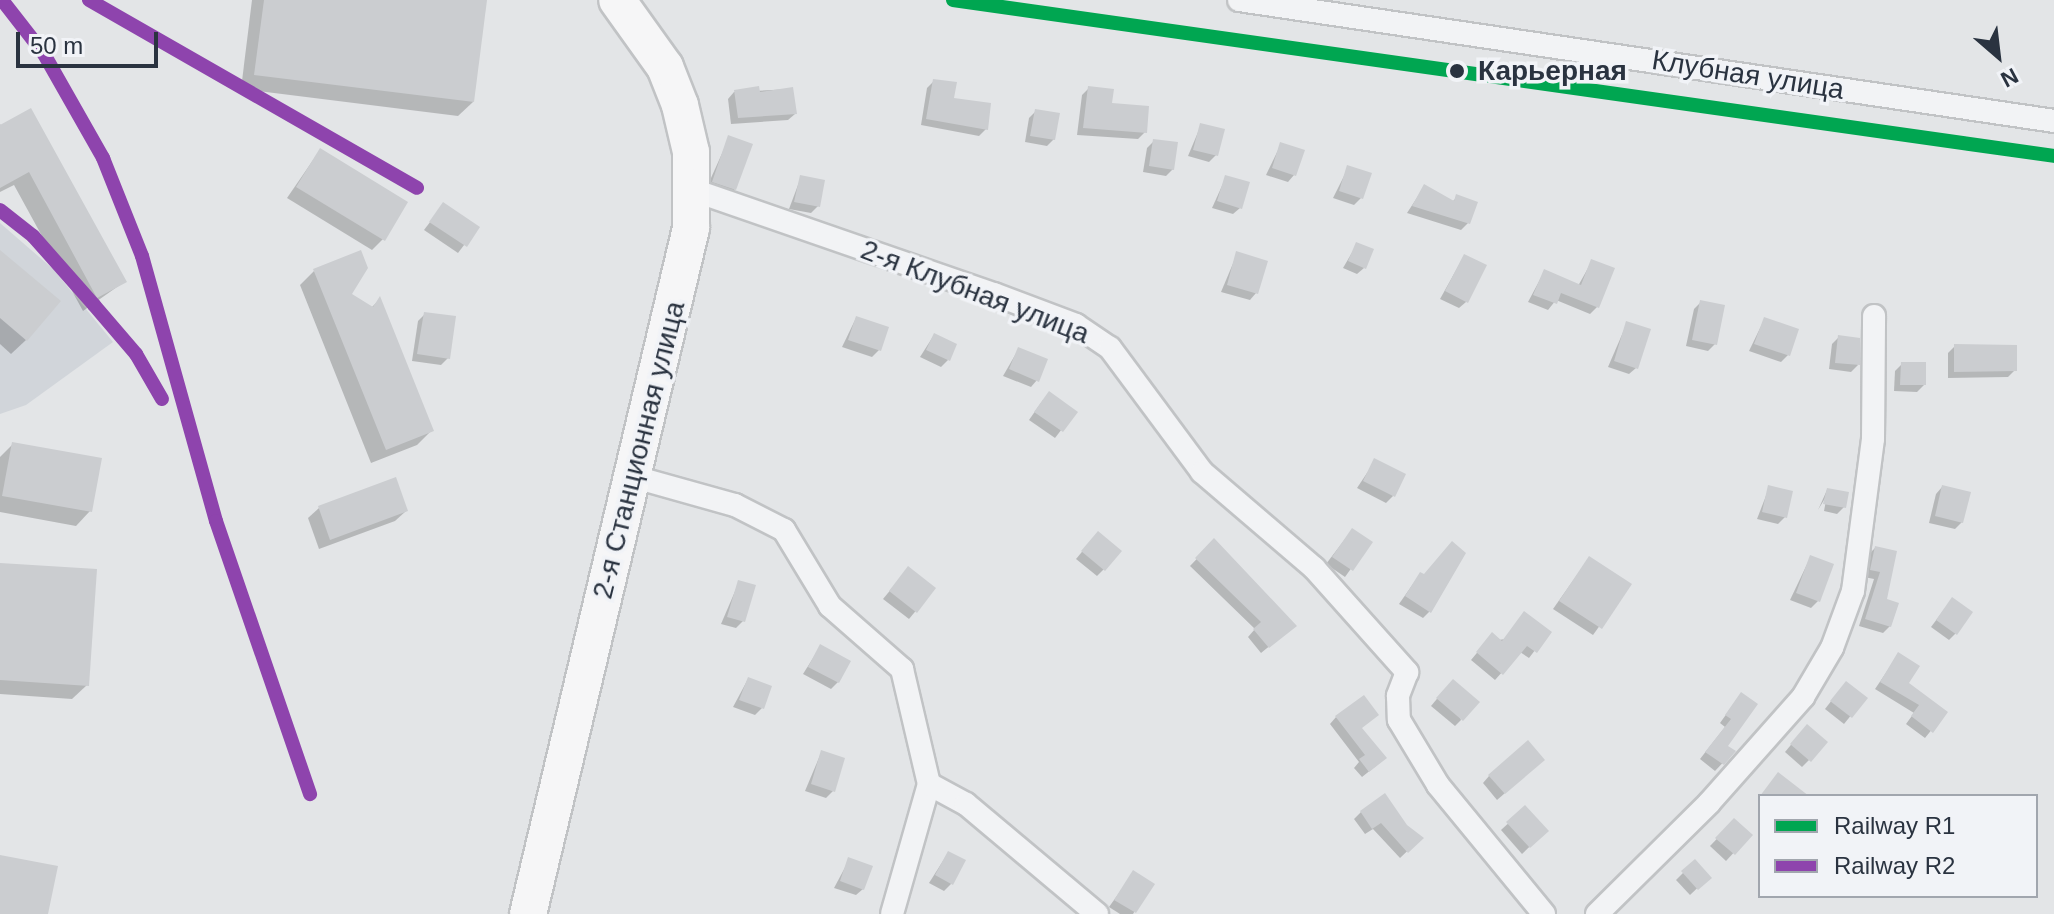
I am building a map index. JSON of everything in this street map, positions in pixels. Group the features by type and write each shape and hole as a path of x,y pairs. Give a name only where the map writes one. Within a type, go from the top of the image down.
{"main road":[{"name":"2-я Станционная улица","path":"528,914 685,261 693,190 688,141 665,67 617,0"}],"street":[{"name":"Клубная улица","path":"1239,0 1393,11 2054,121"},
{"name":"2-я Клубная улица","path":"693,190 1076,325 1110,348 1202,472 1314,568 1407,672 1398,696 1399,720 1438,785 1544,914"},
{"path":"1597,914 1709,803 1803,697 1832,648 1853,591 1869,469 1874,316"},
{"path":"631,476 735,505 784,530 830,606 902,669 929,784 892,914"},
{"path":"929,784 966,804 1097,914"}],"shaded area":[{"path":"0,223 53,269 113,342 26,405 0,414"}],"building":[{"path":"264,0 487,0 474,102 254,75"},
{"path":"933,79 957,82 954,98 991,103 988,130 926,119"},
{"path":"759,86 760,92 793,87 797,114 738,118 734,90"},
{"path":"1088,86 1114,89 1112,103 1149,106 1147,133 1083,128"},
{"path":"31,108 127,282 97,298 29,172 0,188 0,125"},
{"path":"1035,109 1060,113 1055,140 1030,136"},
{"path":"1200,123 1225,129 1218,156 1193,150"},
{"path":"728,135 753,144 736,190 712,182"},
{"path":"1153,139 1178,142 1174,170 1149,166"},
{"path":"1280,142 1305,150 1296,176 1272,168"},
{"path":"320,148 408,202 385,241 296,187"},
{"path":"1347,165 1372,173 1363,199 1339,191"},
{"path":"800,175 825,180 820,207 794,202"},
{"path":"1225,175 1250,182 1242,209 1217,201"},
{"path":"1424,184 1454,201 1456,194 1478,202 1470,224 1412,206"},
{"path":"443,202 480,227 467,247 429,222"},
{"path":"1356,242 1374,249 1366,269 1348,261"},
{"path":"0,250 61,301 27,341 0,318"},
{"path":"361,250 368,268 352,294 373,307 380,296 434,431 386,450 313,269"},
{"path":"1236,251 1268,261 1258,294 1227,285"},
{"path":"1464,254 1487,265 1468,303 1445,291"},
{"path":"1591,259 1615,268 1599,308 1561,293 1557,304 1533,295 1544,269 1581,285"},
{"path":"1700,300 1725,305 1717,345 1692,340"},
{"path":"424,312 456,316 450,359 417,354"},
{"path":"856,316 889,327 881,351 848,340"},
{"path":"1764,317 1799,329 1790,356 1754,344"},
{"path":"1626,321 1651,329 1638,369 1614,361"},
{"path":"934,333 957,344 950,361 926,350"},
{"path":"1838,335 1860,338 1860,365 1835,363"},
{"path":"1954,344 2017,345 2017,371 1954,372"},
{"path":"1018,347 1048,359 1039,382 1009,369"},
{"path":"1901,362 1926,362 1926,385 1900,385"},
{"path":"1049,391 1078,412 1063,432 1034,412"},
{"path":"12,442 102,458 92,512 2,496"},
{"path":"1374,458 1406,474 1395,497 1363,481"},
{"path":"396,477 408,511 330,540 318,506"},
{"path":"1768,485 1793,491 1787,518 1762,512"},
{"path":"1942,485 1971,492 1963,523 1935,516"},
{"path":"1827,488 1849,492 1846,508 1823,504"},
{"path":"1352,528 1373,542 1353,571 1332,557"},
{"path":"1098,531 1122,551 1105,571 1081,551"},
{"path":"1214,538 1297,626 1269,648 1253,629 1261,622 1195,558"},
{"path":"1452,541 1466,553 1431,613 1405,596 1420,572 1424,574"},
{"path":"1875,546 1897,551 1887,599 1899,603 1891,627 1865,619 1880,572 1870,570"},
{"path":"1810,555 1834,564 1820,602 1796,593"},
{"path":"1589,556 1632,584 1602,629 1559,601"},
{"path":"0,563 97,569 89,686 0,680"},
{"path":"908,566 936,588 917,613 889,591"},
{"path":"738,580 756,585 745,622 727,617"},
{"path":"1952,597 1973,612 1957,635 1936,620"},
{"path":"1524,611 1552,632 1537,653 1527,646 1503,675 1476,652 1492,632 1502,641"},
{"path":"820,644 851,661 839,683 808,667"},
{"path":"1898,652 1920,666 1909,683 1948,712 1933,733 1911,716 1919,705 1880,682"},
{"path":"748,677 772,686 764,709 739,700"},
{"path":"1453,679 1480,702 1463,721 1436,698"},
{"path":"1846,681 1868,698 1852,718 1830,701"},
{"path":"1741,692 1758,704 1728,746 1736,751 1724,765 1705,752 1731,719 1725,715"},
{"path":"1364,695 1379,715 1362,728 1387,758 1369,772 1359,759 1365,755 1335,716"},
{"path":"1807,724 1828,742 1811,762 1790,744"},
{"path":"1528,740 1545,760 1505,794 1488,775"},
{"path":"821,750 845,758 835,792 811,784"},
{"path":"1778,772 1806,794 1762,794"},
{"path":"1385,793 1407,825 1424,838 1408,853 1381,823 1372,829 1360,811"},
{"path":"1525,805 1549,831 1530,848 1506,822"},
{"path":"1734,818 1753,835 1735,855 1715,838"},
{"path":"948,851 966,860 953,885 935,875"},
{"path":"0,855 58,866 48,914 0,914"},
{"path":"848,857 873,866 864,890 840,881"},
{"path":"1695,859 1712,878 1698,890 1681,871"},
{"path":"1133,870 1155,884 1136,913 1114,900"}],"rail line":[{"name":"R2","path":"2,0 44,54 103,158 142,256 216,521 310,794"},
{"name":"R2","path":"89,0 417,188"},
{"name":"R1","path":"953,0 2054,156"},
{"name":"R2","path":"0,210 33,236 94,305 136,354 162,399"}],"place":[{"name":"Карьерная","path":"1457,71"}]}
